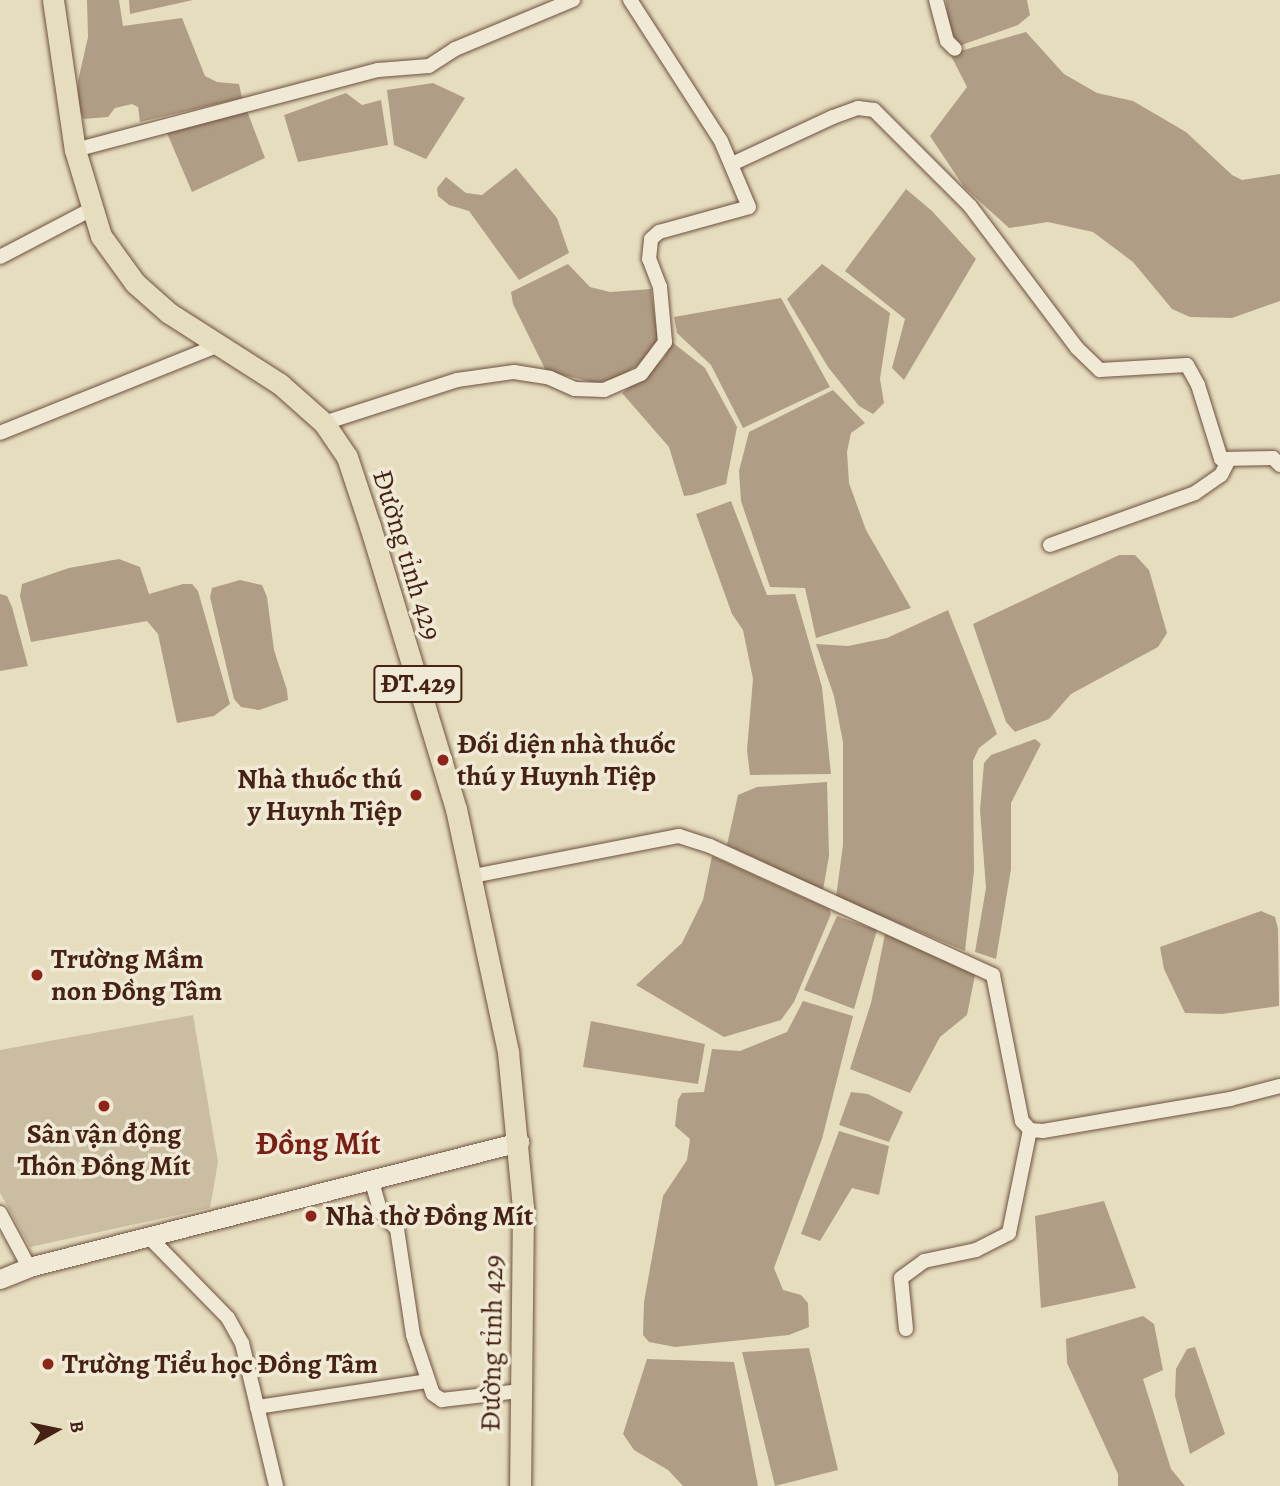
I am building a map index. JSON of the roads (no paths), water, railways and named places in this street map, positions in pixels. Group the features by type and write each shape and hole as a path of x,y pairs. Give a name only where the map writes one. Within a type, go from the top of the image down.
{"main road":[{"name":"Đường tỉnh 429","path":"53,0 75,150 90,210 100,236 135,283 216,346 280,384 324,423 347,457 363,502 456,809 468,877 508,1052 519,1142 523,1207 520,1486"}],"street":[{"path":"75,150 378,70 429,66 455,49 573,0"},
{"path":"324,423 457,380 514,372 550,378 575,389 604,390 641,374 665,342 660,287 648,249 652,239 659,232 749,207 732,164 630,0"},
{"path":"936,0 947,41 955,49"},
{"path":"732,164 833,117 858,108 874,110 970,206 1077,348 1100,370 1186,365 1198,385 1214,446 1228,461"},
{"path":"0,257 90,210"},
{"path":"0,433 216,346"},
{"path":"1228,461 1273,458 1280,465"},
{"path":"1050,545 1195,493 1221,475 1228,461"},
{"path":"468,877 679,836 710,846 993,975 1022,1121 1030,1130 1042,1131 1230,1099 1280,1086"},
{"path":"906,1329 901,1278 924,1261 976,1250 1009,1233 1030,1130"},
{"path":"0,1279 29,1267 372,1182 519,1142"},
{"path":"372,1182 381,1213 397,1229 413,1335 426,1381 442,1400 520,1391"},
{"path":"0,1213 29,1267"},
{"path":"149,1237 228,1318 242,1343 276,1486"},
{"path":"257,1407 426,1381"}],"place":[{"name":"Đối diện nhà thuốc thú y Huynh Tiệp","path":"443,760"},
{"name":"Nhà thuốc thú y Huynh Tiệp","path":"416,795"},
{"name":"Trường Mầm non Đồng Tâm","path":"37,975"},
{"name":"Sân vận động Thôn Đồng Mít","path":"104,1106"},
{"name":"Nhà thờ Đồng Mít","path":"311,1216"},
{"name":"Trường Tiểu học Đồng Tâm","path":"48,1364"}],"district":[{"name":"Đồng Mít","path":"318,1143"}]}
